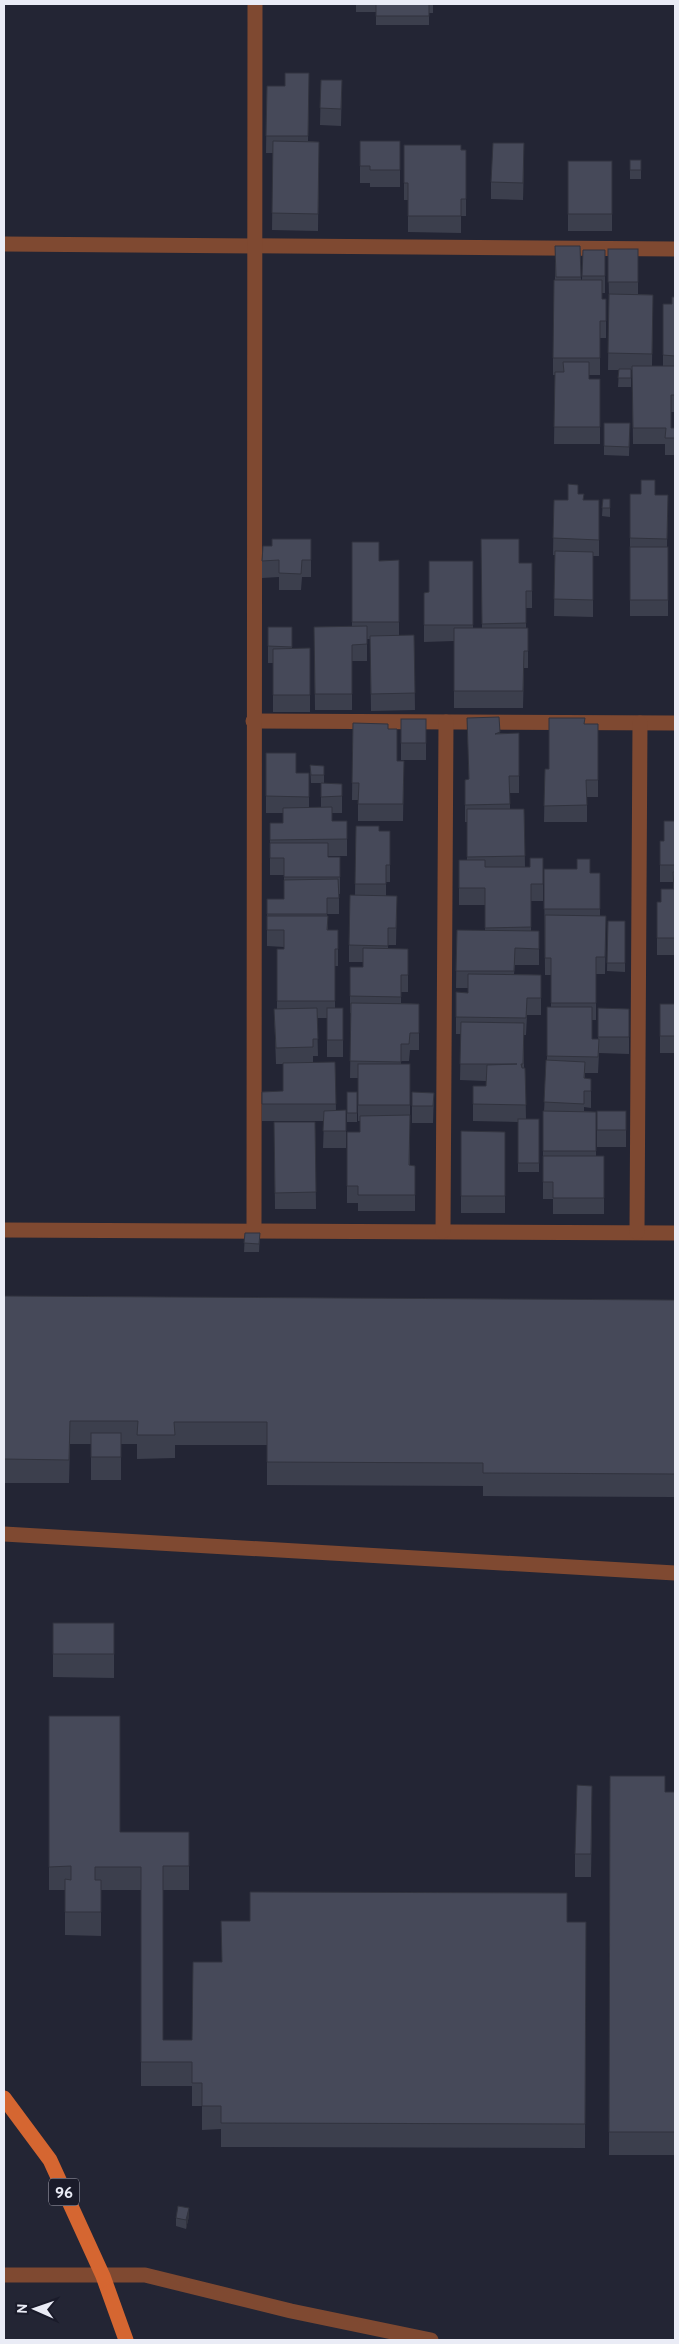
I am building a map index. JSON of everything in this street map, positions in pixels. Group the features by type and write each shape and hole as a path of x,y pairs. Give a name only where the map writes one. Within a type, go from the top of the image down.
{"main road":[{"name":"96","path":"4,2098 50,2160 103,2276 126,2340"}],"street":[{"path":"254,1232 255,4"},
{"path":"4,244 675,249"},
{"path":"253,720 675,723"},
{"path":"443,1231 446,722"},
{"path":"637,1232 640,723"},
{"path":"4,1230 675,1233"},
{"path":"4,1534 675,1573"},
{"path":"4,2276 145,2275 291,2311 432,2340"}],"building":[{"path":"376,4 429,4 429,16 376,16"},
{"path":"285,73 309,73 308,136 266,136 267,86 285,86"},
{"path":"321,80 342,80 341,109 320,108"},
{"path":"273,141 319,142 318,214 272,213"},
{"path":"360,141 400,141 400,170 370,170 370,166 360,166"},
{"path":"493,143 524,143 523,183 491,182"},
{"path":"404,145 461,145 461,150 466,150 466,199 461,199 461,216 408,216 408,183 404,183"},
{"path":"630,160 641,160 641,170 630,170"},
{"path":"568,161 612,161 612,214 568,214"},
{"path":"555,246 580,246 581,277 556,277"},
{"path":"608,249 638,249 638,282 608,282"},
{"path":"583,250 605,250 605,276 582,276"},
{"path":"554,280 602,280 602,299 606,299 606,321 600,321 600,358 553,358"},
{"path":"609,294 653,295 652,354 608,353"},
{"path":"672,297 675,297 675,356 663,355 663,304 672,304"},
{"path":"563,362 589,362 589,379 600,379 600,427 554,427 555,372 564,372"},
{"path":"632,366 675,366 675,395 671,395 671,428 675,428 675,438 665,438 666,428 633,428"},
{"path":"619,369 631,369 631,378 618,378"},
{"path":"604,423 630,423 629,447 604,446"},
{"path":"641,480 655,480 655,495 668,495 667,539 630,538 630,494 641,494"},
{"path":"568,484 578,485 578,494 584,494 583,500 599,500 599,540 553,538 554,500 568,500"},
{"path":"603,499 610,499 610,508 602,508"},
{"path":"272,539 311,539 311,560 302,560 301,574 279,573 279,560 262,561 263,546 272,546"},
{"path":"481,539 519,539 519,563 532,563 532,591 526,591 526,623 482,624"},
{"path":"352,542 379,542 379,561 399,560 399,622 352,622"},
{"path":"630,547 668,547 668,600 630,600"},
{"path":"555,551 593,552 593,600 554,599"},
{"path":"429,561 473,561 473,625 424,625 424,593 429,592"},
{"path":"367,626 367,644 352,645 352,694 315,694 314,627"},
{"path":"268,627 292,627 292,647 268,646"},
{"path":"454,628 528,628 528,651 524,651 523,691 454,691"},
{"path":"414,635 415,693 371,694 370,636"},
{"path":"310,648 310,695 273,695 273,649"},
{"path":"499,717 500,732 495,734 519,733 519,776 509,776 510,804 465,805 465,780 469,779 467,718"},
{"path":"549,718 585,718 584,724 598,724 598,780 586,780 587,805 544,806 545,769 549,769"},
{"path":"401,719 426,719 426,743 401,743"},
{"path":"353,723 388,724 388,729 397,729 397,761 404,761 403,804 358,804 359,783 352,783"},
{"path":"266,753 296,753 296,773 309,773 309,797 266,796"},
{"path":"310,765 324,766 324,775 311,775"},
{"path":"321,783 342,784 342,796 321,797"},
{"path":"332,807 332,821 347,821 347,839 270,840 270,823 283,823 283,808"},
{"path":"467,809 524,809 525,856 467,857"},
{"path":"664,821 675,821 675,865 660,865 660,841 664,841"},
{"path":"356,826 379,826 379,831 390,831 390,865 386,865 386,884 355,884"},
{"path":"270,843 328,843 328,857 340,857 340,877 284,877 284,858 270,858"},
{"path":"530,858 543,858 543,884 531,884 531,927 485,928 485,888 459,888 459,860 485,860 485,867 530,867"},
{"path":"577,859 590,859 590,873 600,873 600,909 544,909 544,869 577,869"},
{"path":"673,872 675,872 675,938 657,938 657,902 661,902 661,889 674,889"},
{"path":"338,879 339,898 327,898 327,914 267,914 267,899 284,899 284,880"},
{"path":"350,895 397,896 396,928 388,928 388,946 349,945"},
{"path":"545,915 606,916 605,957 596,957 596,1003 551,1003 551,958 545,958"},
{"path":"267,916 328,916 327,930 338,930 338,949 335,949 335,1001 277,1001 277,949 284,949 284,930 267,930"},
{"path":"608,921 625,921 625,963 607,963"},
{"path":"457,930 539,931 539,949 515,948 514,971 456,971"},
{"path":"363,948 408,949 408,975 401,975 401,997 350,996 350,967 363,967"},
{"path":"468,974 541,975 541,998 527,998 526,1018 456,1017 456,992 468,993"},
{"path":"351,1003 419,1004 419,1033 410,1033 409,1044 401,1044 401,1062 350,1061"},
{"path":"660,1004 675,1004 675,1036 660,1036"},
{"path":"547,1007 592,1007 592,1039 599,1039 598,1057 547,1056"},
{"path":"317,1008 318,1039 313,1039 313,1047 276,1048 274,1009"},
{"path":"327,1008 343,1008 343,1040 327,1040"},
{"path":"598,1008 629,1009 629,1037 598,1037"},
{"path":"461,1022 524,1023 523,1064 521,1064 522,1068 525,1068 526,1105 473,1104 473,1086 486,1086 487,1065 517,1064 460,1064"},
{"path":"546,1060 585,1062 584,1078 591,1079 591,1091 584,1091 584,1104 544,1102"},
{"path":"335,1062 336,1104 262,1104 262,1092 283,1091 283,1063"},
{"path":"358,1064 410,1064 410,1105 358,1105"},
{"path":"347,1092 357,1092 357,1113 347,1113"},
{"path":"412,1092 434,1093 433,1106 412,1106"},
{"path":"346,1110 346,1131 323,1131 324,1111"},
{"path":"543,1111 596,1112 596,1151 543,1151"},
{"path":"597,1111 626,1111 626,1130 597,1130"},
{"path":"410,1115 409,1165 415,1166 415,1195 358,1195 358,1186 347,1186 347,1132 360,1132 360,1116"},
{"path":"518,1119 539,1119 539,1163 518,1163"},
{"path":"274,1122 315,1122 316,1192 275,1193"},
{"path":"461,1131 505,1132 505,1196 461,1196"},
{"path":"543,1156 604,1156 604,1198 553,1198 553,1182 543,1182"},
{"path":"245,1233 260,1233 259,1244 244,1243"},
{"path":"4,1296 675,1300 675,1474 483,1473 483,1463 267,1462 267,1422 174,1422 175,1435 137,1435 138,1421 70,1421 69,1460 4,1459"},
{"path":"91,1433 121,1433 121,1457 91,1457"},
{"path":"53,1623 114,1623 114,1654 53,1654"},
{"path":"49,1716 120,1716 120,1832 189,1832 189,1866 163,1866 163,2040 192,2040 193,1962 222,1962 221,1921 250,1921 250,1892 567,1893 567,1922 586,1922 585,2124 221,2123 221,2106 202,2106 202,2083 192,2083 192,2062 141,2062 141,1867 95,1867 95,1880 101,1880 101,1912 65,1912 65,1879 71,1880 71,1866 49,1867"},
{"path":"610,1776 665,1776 665,1792 675,1792 675,2132 609,2132"},
{"path":"577,1785 592,1786 591,1854 575,1854"},
{"path":"178,2206 189,2208 186,2220 176,2218"}]}
